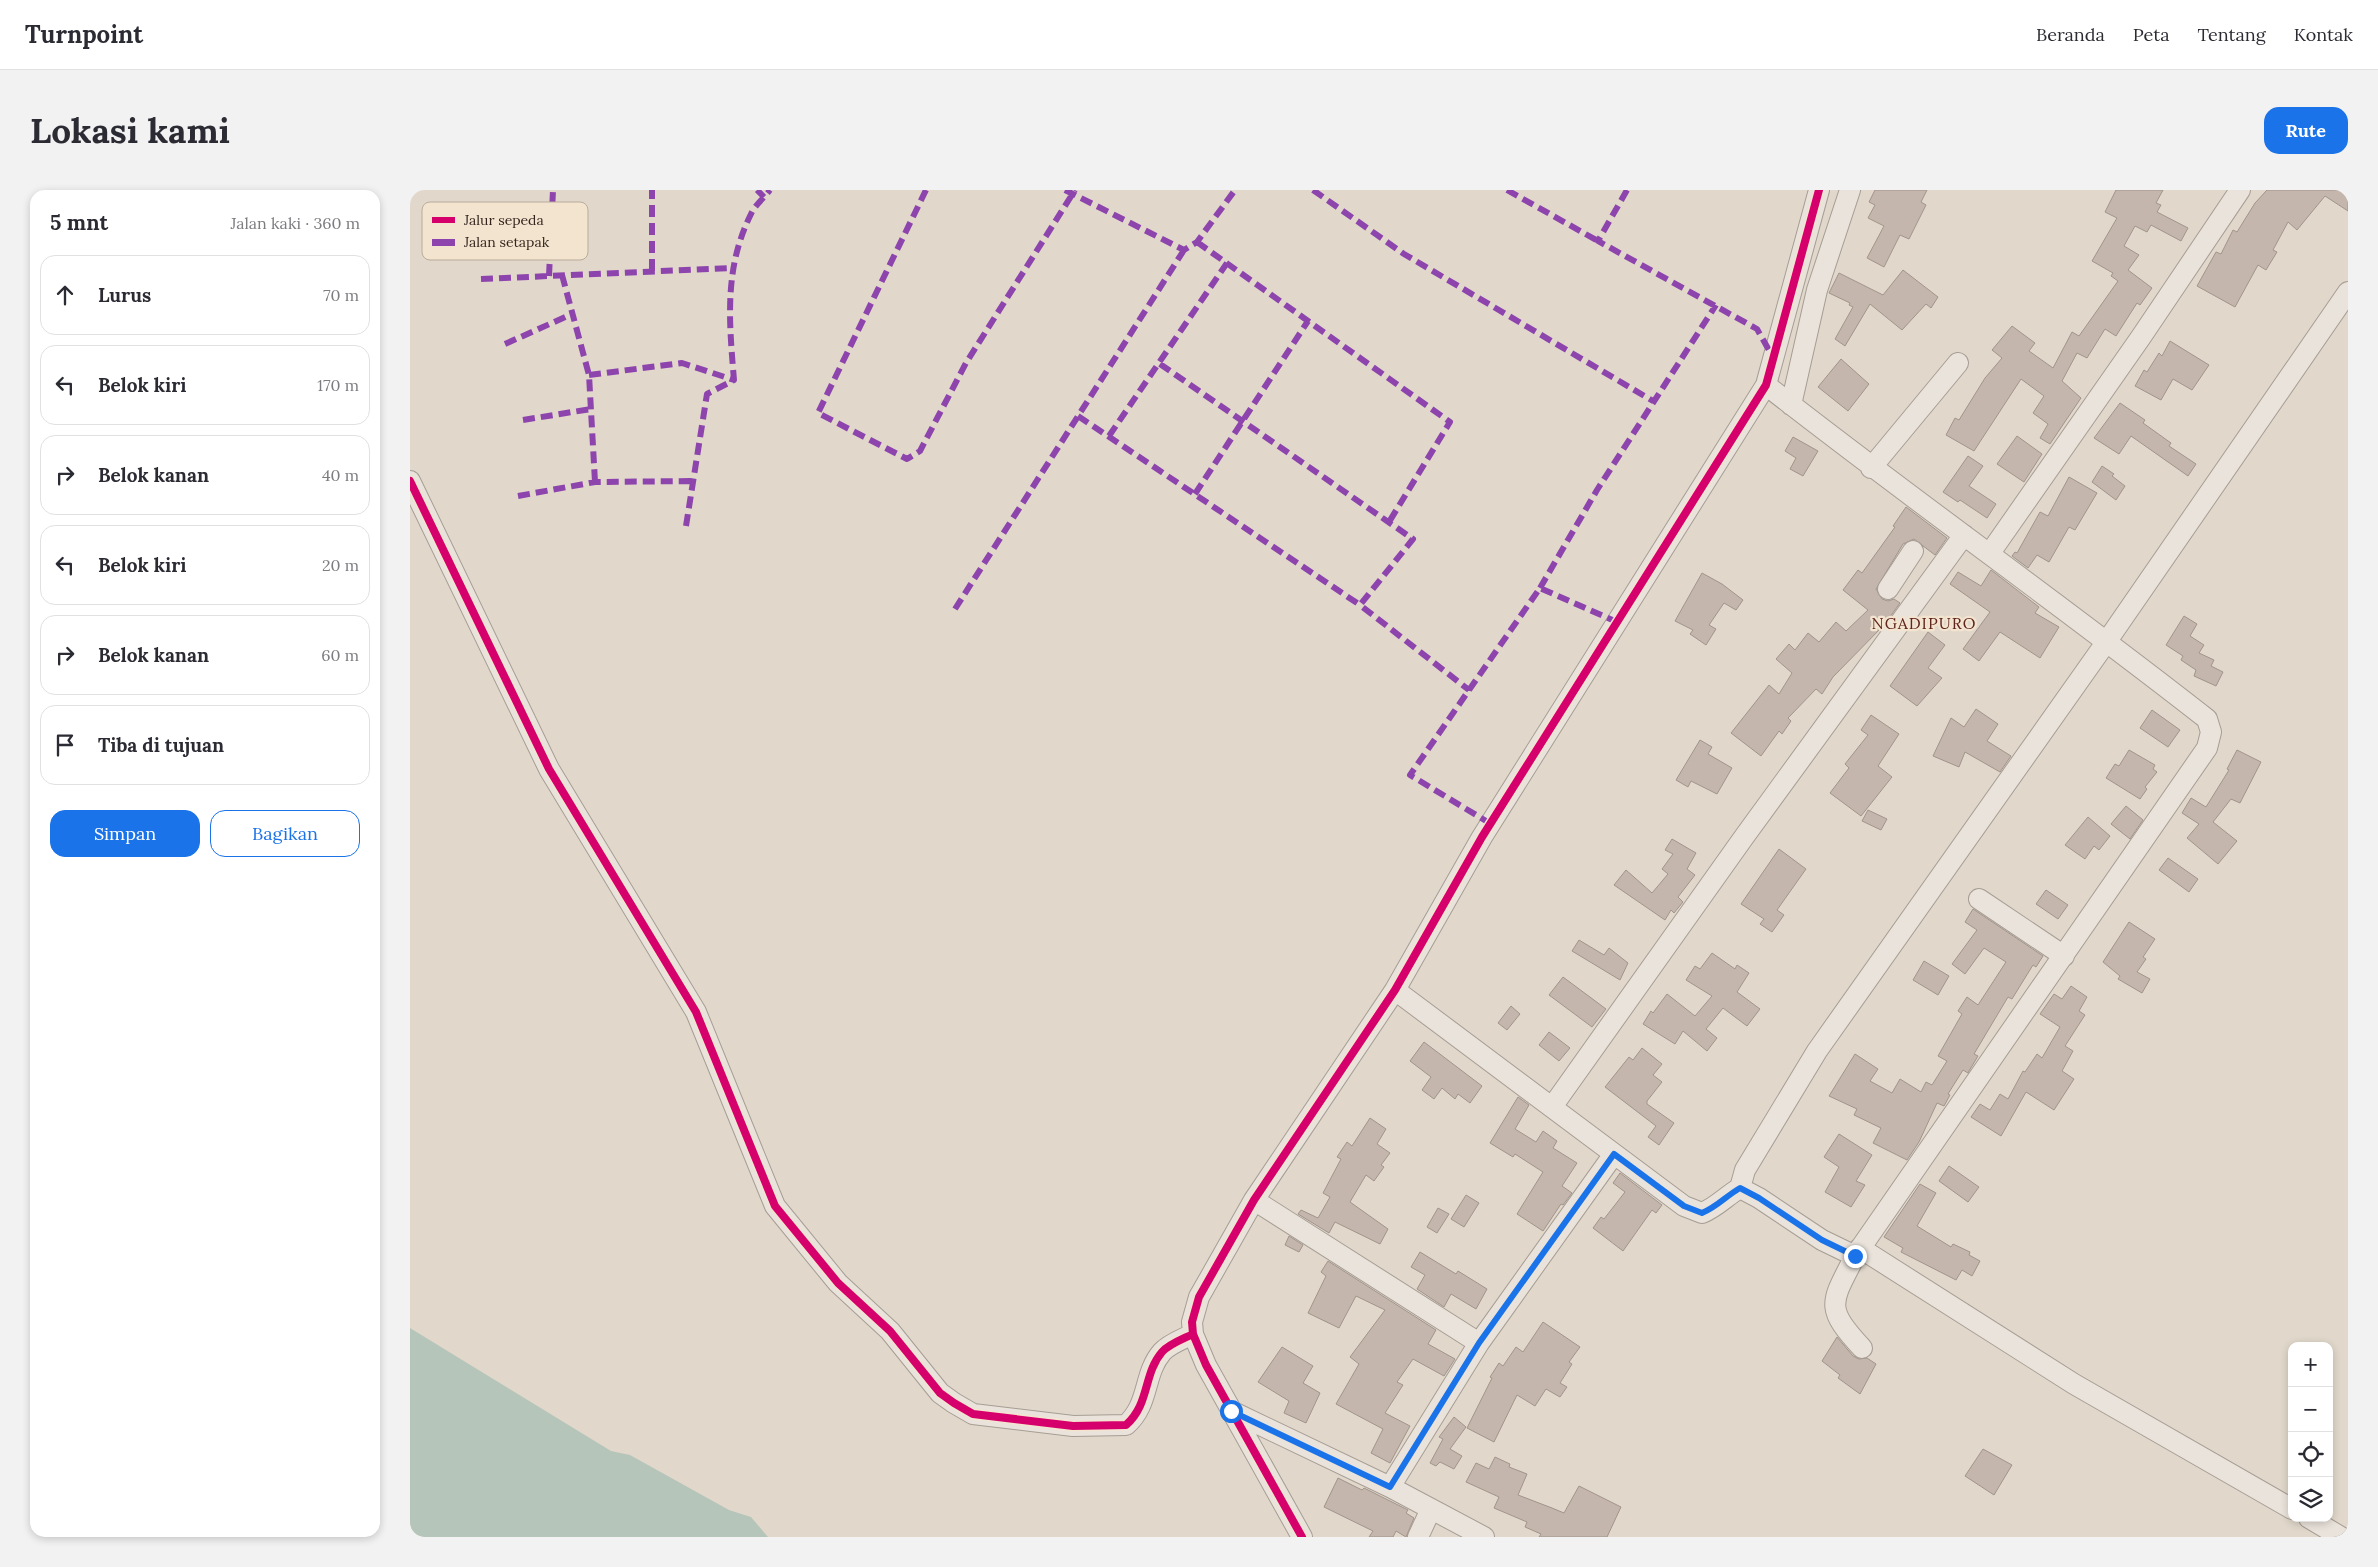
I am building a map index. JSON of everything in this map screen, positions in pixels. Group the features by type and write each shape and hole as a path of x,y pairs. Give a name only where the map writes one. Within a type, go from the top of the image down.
{"street":[{"path":"1302,1537 1206,1365 1193,1334 1192,1322 1199,1297 1254,1200 1395,990 1482,837 1766,385 1819,190"},
{"path":"1791,406 1817,290 1850,190"},
{"path":"1990,553 2141,337 2240,190"},
{"path":"1395,990 1684,1206 1702,1213 1716,1207 1730,1194 1740,1188 1745,1170 1817,1051 2112,644 2348,292"},
{"path":"1871,468 1958,363"},
{"path":"1766,385 1871,468 1990,553 2112,644 2206,719 2211,732 2207,748 1857,1252 1835,1294 1836,1310 1842,1326 1862,1348"},
{"path":"410,480 567,803 696,1012 775,1206 838,1283 890,1332 940,1392 973,1414 1073,1426 1126,1425 1136,1417 1142,1404 1154,1362 1163,1350 1193,1334"},
{"path":"1552,1106 1744,837 1932,582 1964,535"},
{"path":"1888,589 1908,558 1932,582"},
{"path":"1979,899 2064,956"},
{"path":"1390,1487 1479,1343 1614,1154"},
{"path":"1740,1188 1759,1198 1822,1240 1857,1252 2074,1384 2288,1507"},
{"path":"1254,1200 1479,1343"},
{"path":"1231,1411 1390,1487 1484,1537"},
{"path":"1418,1537 1431,1509"},
{"path":"2316,1522 2341,1537"}],"shaded area":[{"path":"410,1328 611,1451 630,1455 729,1510 751,1517 768,1537 410,1537"}],"building":[{"path":"1875,190 1927,190 1921,202 1926,205 1909,239 1900,235 1884,267 1867,258 1884,226 1868,218 1875,205 1869,202"},
{"path":"2116,190 2163,190 2156,203 2161,205 2157,212 2188,228 2181,241 2151,225 2147,232 2135,226 2124,246 2139,255 2128,270 2152,288 2140,305 2137,303 2116,336 2105,329 2087,358 2077,353 2062,381 2081,398 2050,444 2040,438 2048,424 2033,413 2044,396 2021,379 1974,451 1946,435 1955,418 1959,420 1985,378 2002,358 1992,350 2012,326 2035,343 2029,351 2053,368 2072,332 2079,336 2118,281 2111,276 2113,273 2092,261 2117,218 2105,212"},
{"path":"2267,190 2348,190 2348,211 2325,196 2297,230 2288,222 2273,250 2277,252 2266,270 2258,265 2235,307 2197,286 2216,252 2221,254 2233,230 2237,232 2255,203"},
{"path":"1903,270 1938,297 1931,308 1926,304 1902,330 1870,304 1845,346 1835,339 1853,307 1849,305 1850,303 1829,293 1839,273 1883,295"},
{"path":"2170,341 2209,365 2192,390 2173,379 2161,400 2135,386 2144,370 2147,372 2159,353 2162,356"},
{"path":"1841,359 1869,384 1848,411 1818,387"},
{"path":"2120,403 2145,420 2143,423 2171,443 2169,446 2196,464 2188,476 2131,436 2119,454 2094,438"},
{"path":"2017,436 2042,454 2024,482 1997,464"},
{"path":"1793,437 1818,451 1803,476 1790,469 1796,458 1785,451"},
{"path":"1968,456 1983,466 1969,486 1996,504 1987,518 1960,500 1958,502 1943,492"},
{"path":"2102,466 2114,474 2112,476 2125,486 2116,500 2092,482"},
{"path":"2069,477 2097,493 2075,530 2069,527 2049,562 2037,555 2028,568 2012,556 2015,552 2017,553 2040,512 2048,516"},
{"path":"1906,507 1947,538 1935,555 1914,539 1903,544 1876,589 1882,599 1888,601 1894,599 1900,603 1884,625 1833,677 1822,694 1816,689 1788,718 1791,721 1782,734 1779,731 1761,756 1731,733 1769,685 1779,694 1792,673 1776,659 1789,644 1795,650 1808,633 1819,642 1836,622 1846,631 1868,610 1843,590 1858,570 1862,573 1895,527 1893,526"},
{"path":"1991,570 2039,607 2035,613 2059,627 2040,658 2000,632 1979,661 1963,649 1990,612 1950,584 1958,572 1981,586"},
{"path":"1702,573 1722,584 1743,600 1736,610 1724,603 1709,625 1716,629 1706,645 1690,634 1693,630 1675,621"},
{"path":"2184,616 2197,624 2190,636 2204,645 2199,653 2214,660 2211,666 2223,672 2216,686 2194,676 2196,670 2181,660 2183,656 2166,645"},
{"path":"1928,632 1945,645 1928,668 1942,678 1917,706 1890,686"},
{"path":"1976,709 1998,724 1987,741 2011,756 2000,772 1965,752 1959,767 1933,756 1951,718 1964,727"},
{"path":"2152,710 2180,730 2168,747 2140,728"},
{"path":"1871,715 1899,734 1878,766 1892,777 1861,816 1830,793 1849,768 1845,764 1868,735 1861,730"},
{"path":"1700,740 1712,747 1708,754 1732,768 1717,794 1691,781 1688,787 1676,780"},
{"path":"2129,750 2155,765 2153,769 2157,772 2145,787 2147,789 2140,799 2106,778 2115,764 2119,766"},
{"path":"2237,750 2261,762 2240,803 2231,799 2213,822 2237,841 2218,864 2187,838 2199,824 2182,813 2191,798 2206,807 2229,770 2227,769"},
{"path":"2126,806 2143,820 2130,839 2111,824"},
{"path":"1868,810 1887,819 1881,830 1862,821"},
{"path":"2088,817 2110,836 2099,850 2094,846 2085,859 2065,845"},
{"path":"1672,839 1696,853 1687,869 1695,875 1678,897 1683,902 1674,913 1671,910 1665,920 1614,885 1626,870 1652,893 1668,874 1662,869 1673,854 1665,850"},
{"path":"1779,849 1806,869 1777,910 1784,915 1772,932 1760,924 1764,919 1741,904"},
{"path":"2168,858 2198,879 2189,892 2159,870"},
{"path":"2046,890 2068,905 2058,919 2036,904"},
{"path":"1973,909 2043,956 2036,967 2033,965 2012,999 2008,997 1974,1054 1978,1056 1968,1073 1963,1070 1948,1094 1950,1095 1944,1106 1937,1103 1919,1142 1907,1160 1873,1143 1881,1128 1854,1115 1857,1109 1829,1096 1855,1054 1878,1069 1870,1081 1892,1093 1900,1079 1921,1092 1926,1082 1932,1085 1947,1061 1938,1056 1962,1014 1958,1011 1967,997 1978,1005 2006,962 1984,948 1965,974 1952,964 1977,930 1965,922"},
{"path":"2129,922 2155,939 2143,957 2146,959 2137,972 2150,979 2142,993 2118,979 2120,976 2103,962"},
{"path":"1579,940 1604,955 1609,948 1628,963 1620,980 1572,951"},
{"path":"1712,953 1735,969 1737,965 1749,973 1737,992 1760,1009 1747,1026 1723,1008 1706,1029 1717,1038 1707,1051 1683,1031 1675,1044 1643,1024 1651,1011 1653,1013 1667,994 1695,1016 1712,996 1686,980 1695,966 1700,969"},
{"path":"1924,961 1949,976 1938,995 1913,980"},
{"path":"1563,977 1606,1009 1592,1027 1549,995"},
{"path":"2071,986 2087,997 2079,1011 2085,1015 2065,1046 2073,1051 2062,1071 2074,1079 2054,1110 2026,1092 2001,1136 1971,1117 1980,1104 1990,1110 2000,1094 2008,1099 2023,1071 2025,1072 2037,1054 2042,1058 2060,1027 2040,1014 2054,994 2062,999"},
{"path":"1511,1006 1520,1014 1507,1030 1498,1023"},
{"path":"1549,1032 1570,1048 1559,1061 1539,1045"},
{"path":"1424,1042 1482,1086 1470,1103 1458,1094 1455,1099 1442,1088 1434,1099 1422,1090 1431,1077 1410,1061"},
{"path":"1642,1048 1662,1064 1653,1075 1662,1082 1647,1101 1647,1104 1674,1123 1659,1145 1648,1137 1656,1126 1605,1087 1629,1057 1633,1060"},
{"path":"1518,1097 1529,1105 1515,1129 1536,1142 1543,1131 1557,1141 1553,1148 1577,1163 1562,1186 1572,1193 1563,1205 1561,1204 1543,1231 1517,1214 1543,1172 1515,1154 1513,1157 1490,1143"},
{"path":"1370,1118 1386,1129 1377,1144 1390,1153 1381,1165 1384,1167 1374,1181 1366,1175 1350,1202 1388,1229 1380,1244 1335,1222 1329,1233 1298,1214 1301,1210 1318,1218 1330,1197 1323,1193 1341,1159 1337,1157 1347,1142 1352,1146"},
{"path":"1839,1134 1872,1155 1856,1181 1865,1185 1851,1207 1825,1192 1839,1167 1824,1157"},
{"path":"1949,1166 1979,1187 1968,1202 1939,1181"},
{"path":"1620,1173 1662,1205 1656,1213 1652,1210 1623,1251 1593,1228 1601,1217 1604,1219 1625,1192 1613,1183"},
{"path":"1920,1184 1936,1193 1917,1226 1951,1247 1953,1244 1970,1252 1969,1255 1980,1261 1972,1276 1962,1270 1956,1280 1901,1252 1903,1248 1884,1237"},
{"path":"1466,1195 1479,1203 1464,1227 1451,1219"},
{"path":"1438,1208 1449,1214 1437,1233 1427,1227"},
{"path":"1289,1236 1303,1245 1299,1252 1285,1245"},
{"path":"1420,1252 1456,1274 1458,1271 1487,1289 1476,1309 1451,1294 1444,1307 1417,1289 1425,1275 1411,1267"},
{"path":"1328,1261 1436,1330 1428,1344 1455,1359 1444,1376 1413,1359 1397,1382 1403,1385 1385,1413 1410,1426 1390,1463 1371,1453 1383,1429 1336,1404 1359,1364 1350,1357 1385,1310 1356,1296 1339,1328 1308,1313 1326,1276 1321,1272"},
{"path":"1543,1322 1580,1347 1569,1362 1572,1364 1560,1383 1567,1387 1560,1397 1546,1389 1535,1406 1517,1395 1494,1442 1467,1428 1492,1378 1490,1377 1499,1363 1503,1366 1516,1347 1523,1352"},
{"path":"1837,1337 1853,1356 1859,1359 1867,1358 1876,1364 1860,1394 1838,1378 1840,1375 1822,1361"},
{"path":"1282,1347 1313,1366 1303,1383 1320,1393 1306,1423 1284,1413 1289,1401 1258,1382"},
{"path":"1454,1417 1466,1427 1450,1449 1462,1456 1454,1469 1440,1462 1436,1466 1430,1463 1443,1439 1439,1437"},
{"path":"1983,1449 2012,1465 1994,1495 1965,1476"},
{"path":"1495,1457 1510,1464 1509,1467 1527,1474 1518,1495 1564,1513 1579,1486 1621,1507 1607,1537 1539,1537 1541,1534 1525,1527 1527,1522 1494,1508 1499,1497 1466,1482 1476,1463 1489,1469"},
{"path":"1338,1478 1362,1490 1364,1488 1408,1510 1406,1513 1414,1518 1406,1537 1396,1531 1393,1537 1369,1537 1373,1531 1324,1507"}],"marked path":[{"path":"552,202 553,190"},
{"path":"652,190 652,271"},
{"path":"757,190 764,197"},
{"path":"686,526 707,394 734,380 730,295 736,254 742,234 753,211 770,190"},
{"path":"926,190 818,413 907,459 920,451 966,363 1075,190"},
{"path":"1065,190 1184,250 1197,242 1235,190"},
{"path":"1313,190 1404,254 1653,401"},
{"path":"1507,190 1598,241"},
{"path":"1627,190 1598,241 1757,329 1774,359"},
{"path":"1197,242 1450,422 1389,522"},
{"path":"955,609 1184,250"},
{"path":"549,276 550,260"},
{"path":"1109,436 1227,263"},
{"path":"481,279 732,268"},
{"path":"562,275 589,375 595,482"},
{"path":"1540,588 1597,490 1716,305"},
{"path":"505,344 572,314"},
{"path":"1195,494 1308,321"},
{"path":"589,375 682,363 734,380"},
{"path":"1160,364 1413,539 1360,605 1469,690"},
{"path":"523,420 591,409"},
{"path":"1078,416 1360,605"},
{"path":"518,496 595,482 693,481"},
{"path":"1491,824 1410,775 1540,588 1617,622"}],"cycle path":[{"path":"1302,1537 1206,1365 1193,1334 1192,1322 1199,1297 1254,1200 1395,990 1482,837 1766,385 1819,190"},
{"path":"410,481 549,769 696,1012 775,1206 838,1283 890,1331 940,1393 973,1414 1073,1426 1126,1425 1139,1408 1152,1370 1162,1352 1172,1344 1193,1334"}],"district":[{"name":"NGADIPURO","path":"1924,623"}],"route":[{"path":"1231,1411 1390,1487 1479,1343 1614,1154 1684,1206 1702,1213 1716,1207 1730,1194 1740,1188 1759,1198 1822,1240 1855,1256"}]}
